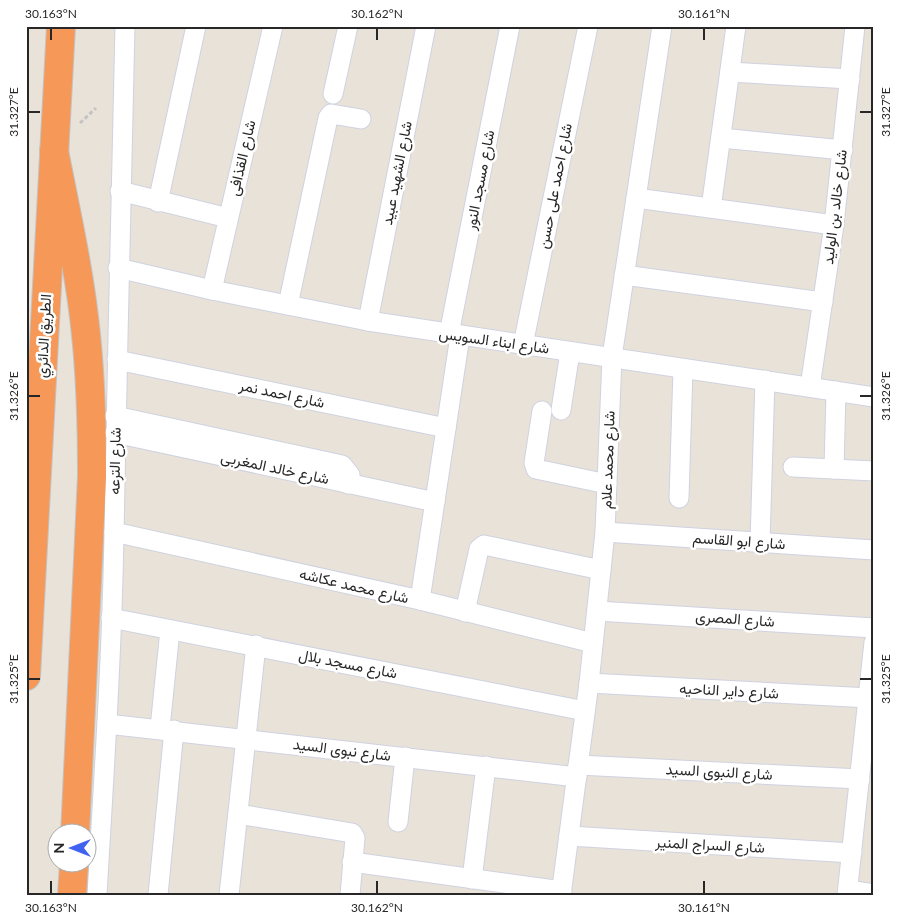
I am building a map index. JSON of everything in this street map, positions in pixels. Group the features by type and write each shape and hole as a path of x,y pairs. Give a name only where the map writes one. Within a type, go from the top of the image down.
{"highway":[{"name":"الطريق الدائري","path":"26,676 61,26"},
{"path":"54,151 80,288 86,335 92,429 92,476 75,824"},
{"path":"72,895 73,874"}],"street":[{"name":"شارع الترعه","path":"97,895 107,724 114,532 118,268 125,26"},
{"path":"158,202 196,26"},
{"name":"شارع القذافى","path":"212,290 272,26"},
{"path":"332,94 348,26"},
{"name":"شارع الشهيد عبيد","path":"368,320 426,26"},
{"name":"شارع مسجد النور","path":"420,600 446,428 455,335 510,26"},
{"name":"شارع احمد على حسن","path":"523,345 588,26"},
{"name":"شارع محمد علام","path":"561,893 589,683 605,532 612,357 662,26"},
{"path":"711,208 736,26"},
{"name":"شارع خالد بن الوليد","path":"810,387 834,225 855,26"},
{"path":"730,72 850,79"},
{"path":"288,306 328,118 331,114 361,119"},
{"path":"721,138 843,150"},
{"path":"120,192 228,218"},
{"path":"636,198 834,225"},
{"name":"شارع ابناء السويس","path":"118,268 288,306 455,335 874,397"},
{"path":"624,275 822,302"},
{"path":"561,410 570,352"},
{"name":"شارع احمد نمر","path":"117,360 446,428"},
{"path":"679,498 684,369"},
{"path":"760,542 765,380"},
{"path":"834,469 836,391"},
{"path":"542,411 534,464 536,469 607,484"},
{"name":"شارع خالد المغربى","path":"115,425 342,466 350,475 348,484 435,502"},
{"path":"793,467 874,471"},
{"name":"شارع محمد عكاشه","path":"114,532 420,600 593,643"},
{"name":"شارع ابو القاسم","path":"605,532 874,550"},
{"path":"465,612 479,549 484,545 601,570"},
{"name":"شارع المصرى","path":"597,611 874,628"},
{"name":"شارع مسجد بلال","path":"111,618 584,710"},
{"path":"158,895 170,630"},
{"path":"874,642 860,779 865,811 852,853 847,893 874,894"},
{"path":"229,895 256,645"},
{"name":"شارع داير الناحيه","path":"589,683 868,698"},
{"name":"شارع نبوى السيد","path":"107,724 167,729 486,766 577,771"},
{"path":"398,822 405,757"},
{"path":"472,879 486,766"},
{"name":"شارع النبوى السيد","path":"577,771 860,779"},
{"path":"238,814 351,832 355,838 350,895"},
{"name":"شارع السراج المنير","path":"569,836 852,853"},
{"path":"352,862 561,893"}],"path":[{"path":"75,127 96,108"}]}
